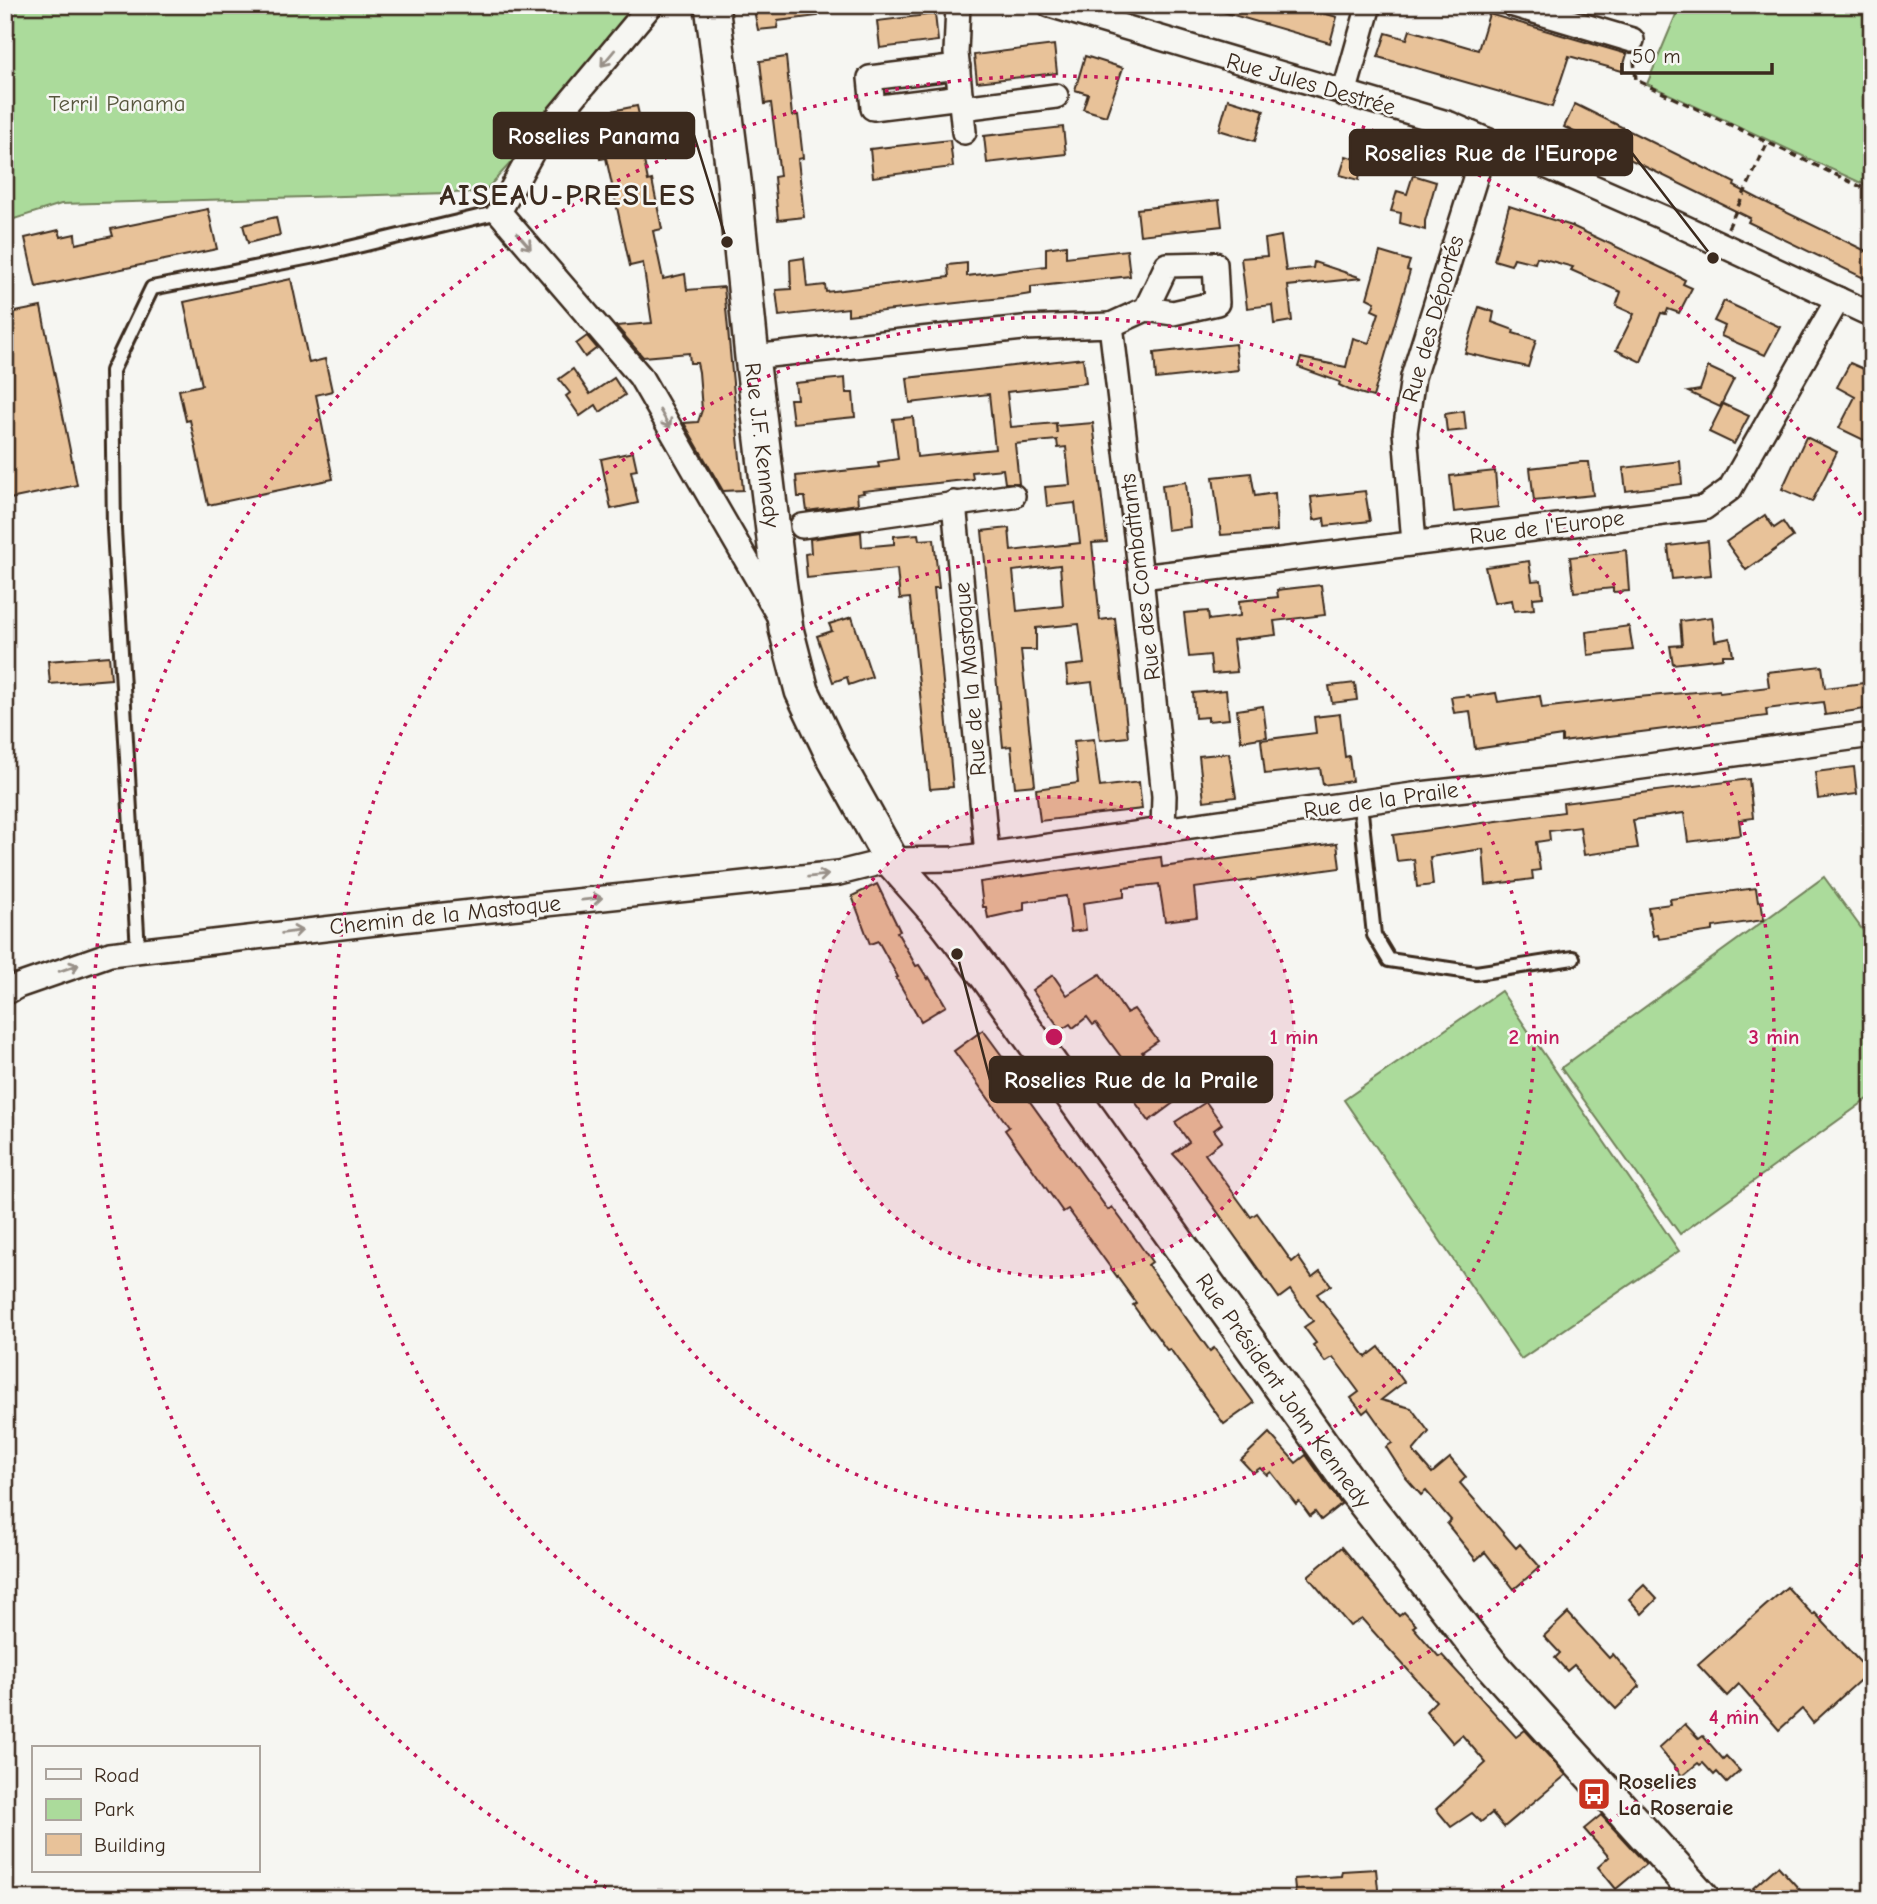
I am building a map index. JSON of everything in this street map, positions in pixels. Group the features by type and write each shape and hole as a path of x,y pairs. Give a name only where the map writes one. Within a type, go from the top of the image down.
{"street":[{"path":"651,5 540,138 499,212 640,376 786,629"},
{"name":"Rue J.F. Kennedy","path":"712,5 786,629 802,691 833,756 891,860"},
{"path":"958,5 958,67 964,132"},
{"name":"Rue Jules Destrée","path":"1050,5 1450,124 1721,244 1872,315"},
{"path":"1344,94 1369,5"},
{"path":"1514,5 1632,40"},
{"path":"958,67 870,78 873,107 1056,96"},
{"name":"Rue des Déportés","path":"1414,543 1405,432 1413,377 1487,140"},
{"name":"Rue de l'Europe","path":"1141,577 1704,508 1730,489 1838,299"},
{"path":"752,358 1023,328 1111,325 1146,309"},
{"name":"Rue des Combattants","path":"1111,325 1164,796 1163,830"},
{"path":"802,526 1013,496"},
{"name":"Rue de la Mastoque","path":"954,503 987,854"},
{"name":"Rue de la Praile","path":"891,860 955,859 1420,794 1555,779 1872,735"},
{"name":"Chemin de la Mastoque","path":"5,993 110,954 466,912 839,873 891,860"},
{"name":"Rue Président John Kennedy","path":"891,860 944,920 987,975 1351,1485 1489,1662 1703,1899"}],"lane":[{"path":"138,951 114,528 112,371 152,288 320,255 499,212"},
{"path":"1360,803 1374,935 1389,960 1476,973 1573,958"}],"path":[{"path":"1632,40 1636,80 1872,192"},
{"path":"1721,244 1767,144"}],"green space":[{"name":"Terril Panama","path":"5,5 655,5 484,192 61,204 5,222"},
{"path":"1680,5 1872,5 1872,188 1647,84"},
{"path":"1824,877 1872,943 1872,1096 1680,1234 1561,1068"},
{"path":"1501,991 1679,1251 1521,1359 1344,1100"}],"building":[{"path":"753,5 817,5 818,16 778,21 777,28 758,30"},
{"path":"1216,5 1295,5 1337,17 1330,43 1216,10"},
{"path":"935,14 938,41 880,48 877,21"},
{"path":"1489,14 1627,54 1622,71 1569,56 1552,107 1378,57 1386,33 1407,39 1410,30 1478,50"},
{"path":"1054,45 1057,73 977,82 974,55"},
{"path":"1085,56 1123,68 1106,116 1083,109 1088,94 1075,90"},
{"path":"786,57 792,116 798,115 803,158 798,159 804,217 778,220 774,177 780,176 771,103 765,104 760,61"},
{"path":"1228,99 1264,110 1255,141 1219,130"},
{"path":"1575,104 1872,254 1872,282 1748,222 1750,218 1564,127"},
{"path":"637,106 647,150 642,151 648,181 652,180 662,229 653,231 663,279 685,274 687,290 724,287 743,490 723,491 684,423 698,422 702,410 697,363 690,363 689,353 643,357 616,326 652,323 643,263 630,266 606,158 600,159 591,115"},
{"path":"1063,127 1066,154 987,163 984,136"},
{"path":"950,140 953,167 873,177 870,149"},
{"path":"1346,156 1362,161 1359,180 1340,175"},
{"path":"1413,175 1436,182 1425,230 1400,223 1401,213 1391,211 1397,191 1407,194"},
{"path":"1219,200 1222,226 1140,235 1137,209"},
{"path":"1509,206 1572,226 1668,271 1685,280 1683,284 1692,288 1679,313 1668,309 1666,314 1661,313 1641,362 1616,350 1634,314 1616,306 1621,292 1571,270 1573,267 1537,257 1535,263 1514,258 1511,265 1494,260"},
{"path":"208,209 217,249 36,287 25,238 59,230 61,237 75,234 76,244 113,236 111,229"},
{"path":"276,217 280,235 248,243 243,225"},
{"path":"1281,236 1286,271 1313,268 1314,262 1362,278 1288,286 1292,321 1274,324 1272,305 1247,308 1241,258 1267,256 1265,239"},
{"path":"1066,245 1066,257 1127,250 1130,276 1031,287 1031,294 1011,297 848,315 848,308 779,316 776,290 791,289 790,260 804,258 807,287 825,285 826,292 949,277 948,265 967,263 967,276 1046,266 1046,248"},
{"path":"1380,252 1410,261 1407,270 1410,271 1373,397 1349,390 1339,385 1340,382 1298,367 1301,358 1346,367 1353,338 1369,343 1379,313 1372,310 1375,302 1367,298"},
{"path":"291,279 309,363 325,359 332,391 316,395 333,479 208,505 190,420 186,421 179,390 202,385 184,302"},
{"path":"1724,301 1780,327 1765,355 1721,336 1725,326 1714,321"},
{"path":"41,307 77,485 5,500 5,314"},
{"path":"1479,307 1494,312 1492,322 1514,330 1513,333 1536,340 1528,367 1465,353"},
{"path":"587,336 597,348 585,357 576,344"},
{"path":"1235,344 1238,370 1156,379 1154,353"},
{"path":"1083,358 1086,383 1007,392 1011,427 1056,423 1056,426 1093,423 1107,542 1092,543 1100,620 1115,618 1128,737 1100,740 1092,682 1068,685 1066,666 1084,664 1079,624 1036,628 1036,650 1021,650 1035,785 1015,787 1011,746 1003,747 982,531 1009,528 1011,551 1080,543 1075,503 1047,506 1045,487 1070,485 1066,447 1058,448 1057,440 1015,444 1019,483 1005,483 1003,469 972,472 973,479 863,491 864,493 857,494 858,504 807,511 805,497 798,497 796,476 879,467 878,462 898,459 893,419 913,417 917,457 995,449 989,394 910,403 907,378","holes":["1060,565 1063,606 1017,611 1013,571"]},
{"path":"1850,363 1868,371 1872,365 1872,444 1839,428 1855,397 1837,387"},
{"path":"1708,367 1734,379 1720,407 1688,392 1700,390"},
{"path":"573,369 590,394 614,378 625,395 600,412 596,405 580,416 566,396 570,393 559,379"},
{"path":"845,378 846,393 853,393 855,417 793,423 790,399 797,399 795,383"},
{"path":"1723,404 1749,416 1734,444 1709,432"},
{"path":"1464,411 1466,430 1447,432 1445,414"},
{"path":"1806,437 1837,452 1812,502 1782,489"},
{"path":"633,452 637,470 631,471 638,503 611,509 601,459"},
{"path":"1680,461 1682,484 1626,491 1623,468"},
{"path":"1589,462 1593,495 1534,501 1530,468"},
{"path":"1495,471 1498,507 1454,512 1450,476"},
{"path":"1251,473 1255,496 1275,493 1277,531 1221,535 1213,477"},
{"path":"1186,482 1190,527 1167,530 1162,485"},
{"path":"1365,491 1370,521 1325,526 1324,518 1314,520 1311,497"},
{"path":"1765,515 1774,528 1783,522 1793,537 1746,570 1726,542"},
{"path":"861,532 862,547 894,544 894,536 918,534 919,540 934,539 939,588 934,588 953,787 930,789 910,598 900,599 897,569 807,578 805,554 811,553 810,539"},
{"path":"1708,541 1711,575 1672,579 1668,546"},
{"path":"1626,550 1629,591 1613,592 1613,588 1574,592 1570,557"},
{"path":"1529,561 1532,581 1541,580 1543,597 1533,598 1534,609 1514,611 1512,600 1494,603 1485,567"},
{"path":"1321,585 1325,615 1274,621 1276,635 1233,640 1237,672 1212,674 1210,655 1189,657 1184,613 1208,611 1209,620 1240,616 1239,601 1278,597 1277,590"},
{"path":"852,617 872,677 849,685 847,677 833,682 817,636 832,631 829,624"},
{"path":"1712,617 1715,641 1730,638 1733,655 1673,664 1670,646 1682,645 1680,621"},
{"path":"1629,626 1633,650 1588,655 1586,632"},
{"path":"109,656 111,679 50,684 48,661"},
{"path":"1822,666 1825,688 1872,682 1872,708 1825,715 1823,702 1766,709 1767,716 1562,742 1562,736 1475,749 1470,711 1454,713 1451,697 1496,693 1498,702 1540,696 1542,708 1626,698 1719,690 1720,693 1769,687 1767,672"},
{"path":"1355,683 1357,700 1332,703 1329,686"},
{"path":"1226,690 1229,719 1208,721 1208,717 1195,718 1193,693"},
{"path":"1263,706 1267,737 1241,741 1237,710"},
{"path":"1340,714 1345,757 1349,756 1352,781 1323,785 1320,768 1265,774 1261,740 1316,733 1314,717"},
{"path":"1094,739 1100,787 1139,782 1142,809 1040,821 1036,789 1078,783 1074,741"},
{"path":"1229,753 1236,797 1204,801 1199,756"},
{"path":"1854,767 1857,794 1818,799 1815,772"},
{"path":"1749,779 1753,818 1739,820 1741,835 1688,842 1684,813 1633,820 1638,848 1584,855 1580,827 1549,831 1550,840 1536,842 1540,870 1532,871 1533,879 1486,885 1483,849 1430,857 1433,885 1417,887 1414,859 1397,861 1393,835 1564,812 1563,803"},
{"path":"1337,843 1340,868 1194,888 1197,917 1165,921 1159,884 1124,888 1124,897 1083,903 1086,930 1071,932 1066,896 1024,902 1024,910 988,918 986,907 983,907 980,882 1161,857 1162,867"},
{"path":"877,884 900,931 897,932 916,966 919,965 928,979 929,977 946,1006 921,1021 878,941 870,944 852,896"},
{"path":"1756,888 1764,920 1713,927 1713,931 1659,939 1658,935 1653,936 1648,907 1671,904 1670,899"},
{"path":"1100,974 1126,1013 1134,1009 1158,1041 1142,1052 1176,1101 1149,1121 1123,1085 1135,1076 1096,1023 1093,1025 1087,1017 1073,1028 1070,1024 1061,1030 1032,990 1053,975 1067,995"},
{"path":"983,1030 1025,1087 1021,1089 1108,1210 1112,1207 1152,1262 1148,1265 1210,1351 1214,1348 1254,1403 1224,1424 1170,1349 1167,1350 1150,1329 1133,1305 1136,1303 1068,1209 1063,1212 1005,1130 1009,1127 954,1051"},
{"path":"1206,1102 1222,1124 1214,1130 1222,1141 1205,1154 1251,1217 1257,1213 1292,1262 1298,1257 1312,1277 1320,1271 1331,1285 1317,1294 1366,1357 1379,1347 1404,1382 1381,1400 1411,1408 1429,1432 1413,1451 1432,1473 1450,1458 1466,1477 1460,1483 1516,1548 1520,1544 1540,1567 1514,1589 1485,1552 1476,1560 1447,1524 1451,1520 1426,1491 1421,1495 1406,1478 1386,1447 1392,1443 1368,1409 1363,1413 1351,1398 1359,1392 1333,1357 1325,1362 1313,1345 1316,1343 1304,1327 1313,1321 1290,1290 1279,1298 1186,1168 1173,1154 1189,1142 1175,1122"},
{"path":"1269,1433 1296,1463 1306,1455 1341,1504 1321,1520 1315,1512 1310,1516 1299,1501 1296,1504 1271,1472 1267,1475 1260,1468 1253,1473 1241,1460"},
{"path":"1342,1547 1399,1616 1404,1612 1416,1625 1413,1627 1439,1657 1442,1655 1516,1737 1525,1730 1566,1775 1504,1827 1492,1813 1481,1822 1472,1813 1451,1827 1436,1809 1486,1763 1462,1735 1453,1743 1426,1711 1436,1701 1362,1619 1350,1626 1309,1578 1309,1575"},
{"path":"1644,1585 1657,1599 1642,1614 1629,1599"},
{"path":"1787,1587 1869,1672 1813,1723 1802,1709 1779,1730 1739,1684 1727,1696 1698,1665"},
{"path":"1568,1613 1609,1658 1613,1654 1640,1686 1616,1709 1574,1665 1567,1671 1555,1658 1560,1653 1544,1636"},
{"path":"1685,1724 1699,1739 1703,1736 1723,1759 1726,1756 1740,1771 1727,1783 1717,1772 1714,1775 1703,1763 1698,1763 1682,1776 1659,1748"},
{"path":"1601,1815 1646,1864 1616,1889 1598,1867 1609,1857 1584,1829"},
{"path":"1778,1866 1800,1890 1789,1899 1763,1899 1753,1888"},
{"path":"1376,1869 1379,1899 1296,1899 1294,1879 1341,1876 1342,1871"}],"place":[{"name":"Roselies Panama","path":"727,242"},
{"name":"Roselies Rue de l'Europe","path":"1713,258"},
{"name":"Roselies Rue de la Praile","path":"957,954"},
{"name":"Roselies La Roseraie","path":"1594,1794"}],"district":[{"name":"AISEAU-PRESLES","path":"568,195"}]}
